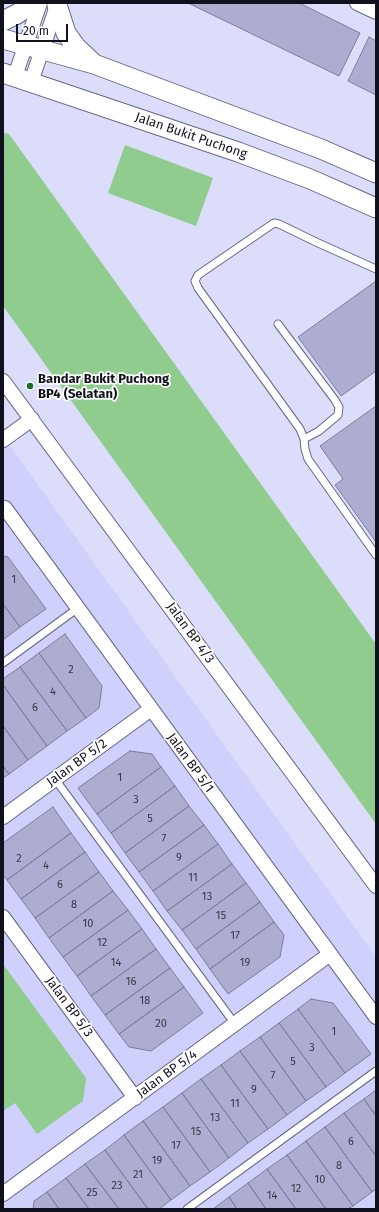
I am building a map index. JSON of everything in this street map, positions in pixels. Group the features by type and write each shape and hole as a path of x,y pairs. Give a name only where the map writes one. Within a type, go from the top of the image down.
{"main road":[{"path":"3,21 17,14 33,3"},
{"path":"51,4 66,33 76,47 94,64"},
{"path":"3,39 94,64 321,149 376,173"},
{"name":"Jalan Bukit Puchong","path":"16,77 238,152 310,179 376,208"}],"street":[{"path":"357,3 376,12"},
{"path":"16,77 34,48 51,4"},
{"name":"Jalan BP 4/3","path":"3,381 376,886"},
{"path":"3,440 32,419"},
{"name":"Jalan BP 5/1","path":"4,509 78,608 376,1017"},
{"name":"Jalan BP 5/2","path":"3,817 151,709"},
{"name":"Jalan BP 5/3","path":"3,917 135,1098"},
{"name":"Jalan BP 5/4","path":"3,1194 330,954"}],"lane":[{"path":"376,270 274,223 198,275 195,281 198,288 300,429 304,439 308,459 376,555"},
{"path":"278,324 339,407 338,415 319,431 304,439"},
{"path":"3,663 78,608"},
{"path":"55,779 235,1024"},
{"path":"187,1209 376,1071"}],"shaded area":[{"path":"3,436 376,957 376,1209 3,1209"}],"green space":[{"path":"3,133 9,134 376,644 376,824 3,306"},
{"path":"125,145 213,178 196,226 108,193"},
{"path":"3,964 86,1078 83,1101 37,1134 15,1103 3,1111"}],"building":[{"path":"188,3 299,3 360,33 339,76"},
{"path":"369,37 376,41 376,95 348,81"},
{"path":"376,281 376,371 341,396 298,337"},
{"path":"376,406 376,542 335,485 343,479 320,446"},
{"path":"3,556 8,557 46,609 20,627 3,604"},
{"path":"3,604 20,627 3,640"},
{"path":"65,634 102,686 99,708 86,718 39,653"},
{"path":"39,653 86,718 67,731 20,667"},
{"path":"20,667 67,731 47,746 3,685 3,679"},
{"path":"3,685 47,746 28,760 3,726"},
{"path":"3,726 28,760 9,774 3,766"},
{"path":"130,751 152,754 161,767 97,814 78,788"},
{"path":"3,766 9,774 3,778"},
{"path":"161,767 175,786 111,833 97,814"},
{"path":"175,786 189,806 125,853 111,833"},
{"path":"189,806 204,825 139,872 125,853"},
{"path":"53,807 71,833 7,880 3,875 3,843"},
{"path":"204,825 218,844 153,891 139,872"},
{"path":"71,833 85,852 21,899 7,880"},
{"path":"218,844 232,864 167,911 153,891"},
{"path":"85,852 99,872 35,918 21,899"},
{"path":"232,864 246,883 182,930 167,911"},
{"path":"99,872 113,891 49,938 35,918"},
{"path":"246,883 260,902 196,949 182,930"},
{"path":"113,891 128,910 63,957 49,938"},
{"path":"260,902 274,922 210,969 196,949"},
{"path":"128,910 142,929 77,976 63,957"},
{"path":"274,922 284,935 280,957 228,994 210,969"},
{"path":"142,929 156,949 91,996 77,976"},
{"path":"156,949 170,968 105,1015 91,996"},
{"path":"170,968 184,987 119,1034 105,1015"},
{"path":"184,987 203,1013 151,1051 129,1047 119,1034"},
{"path":"311,999 333,1003 371,1054 345,1073 298,1009"},
{"path":"298,1009 345,1073 326,1087 279,1023"},
{"path":"279,1023 326,1087 306,1101 260,1037"},
{"path":"260,1037 306,1101 287,1115 240,1051"},
{"path":"240,1051 287,1115 268,1129 221,1065"},
{"path":"221,1065 268,1129 248,1143 201,1079"},
{"path":"201,1079 248,1143 229,1158 182,1093"},
{"path":"376,1090 376,1116 364,1099"},
{"path":"182,1093 229,1158 210,1172 163,1107"},
{"path":"364,1099 376,1116 376,1156 344,1113"},
{"path":"163,1107 210,1172 190,1186 143,1121"},
{"path":"344,1113 376,1156 376,1189 372,1192 325,1127"},
{"path":"143,1121 190,1186 171,1200 124,1135"},
{"path":"325,1127 372,1192 353,1206 306,1141"},
{"path":"124,1135 171,1200 159,1209 148,1209 105,1150"},
{"path":"306,1141 353,1206 348,1209 326,1209 287,1155"},
{"path":"105,1150 148,1209 119,1209 85,1164"},
{"path":"287,1155 326,1209 296,1209 267,1169"},
{"path":"85,1164 119,1209 89,1209 66,1178"},
{"path":"267,1169 296,1209 266,1209 248,1183"},
{"path":"66,1178 89,1209 59,1209 47,1192"},
{"path":"248,1183 266,1209 237,1209 229,1197"},
{"path":"47,1192 59,1209 33,1209 34,1201"},
{"path":"229,1197 237,1209 213,1209"}],"place":[{"name":"Bandar Bukit Puchong BP4 (Selatan)","path":"30,386"}]}
